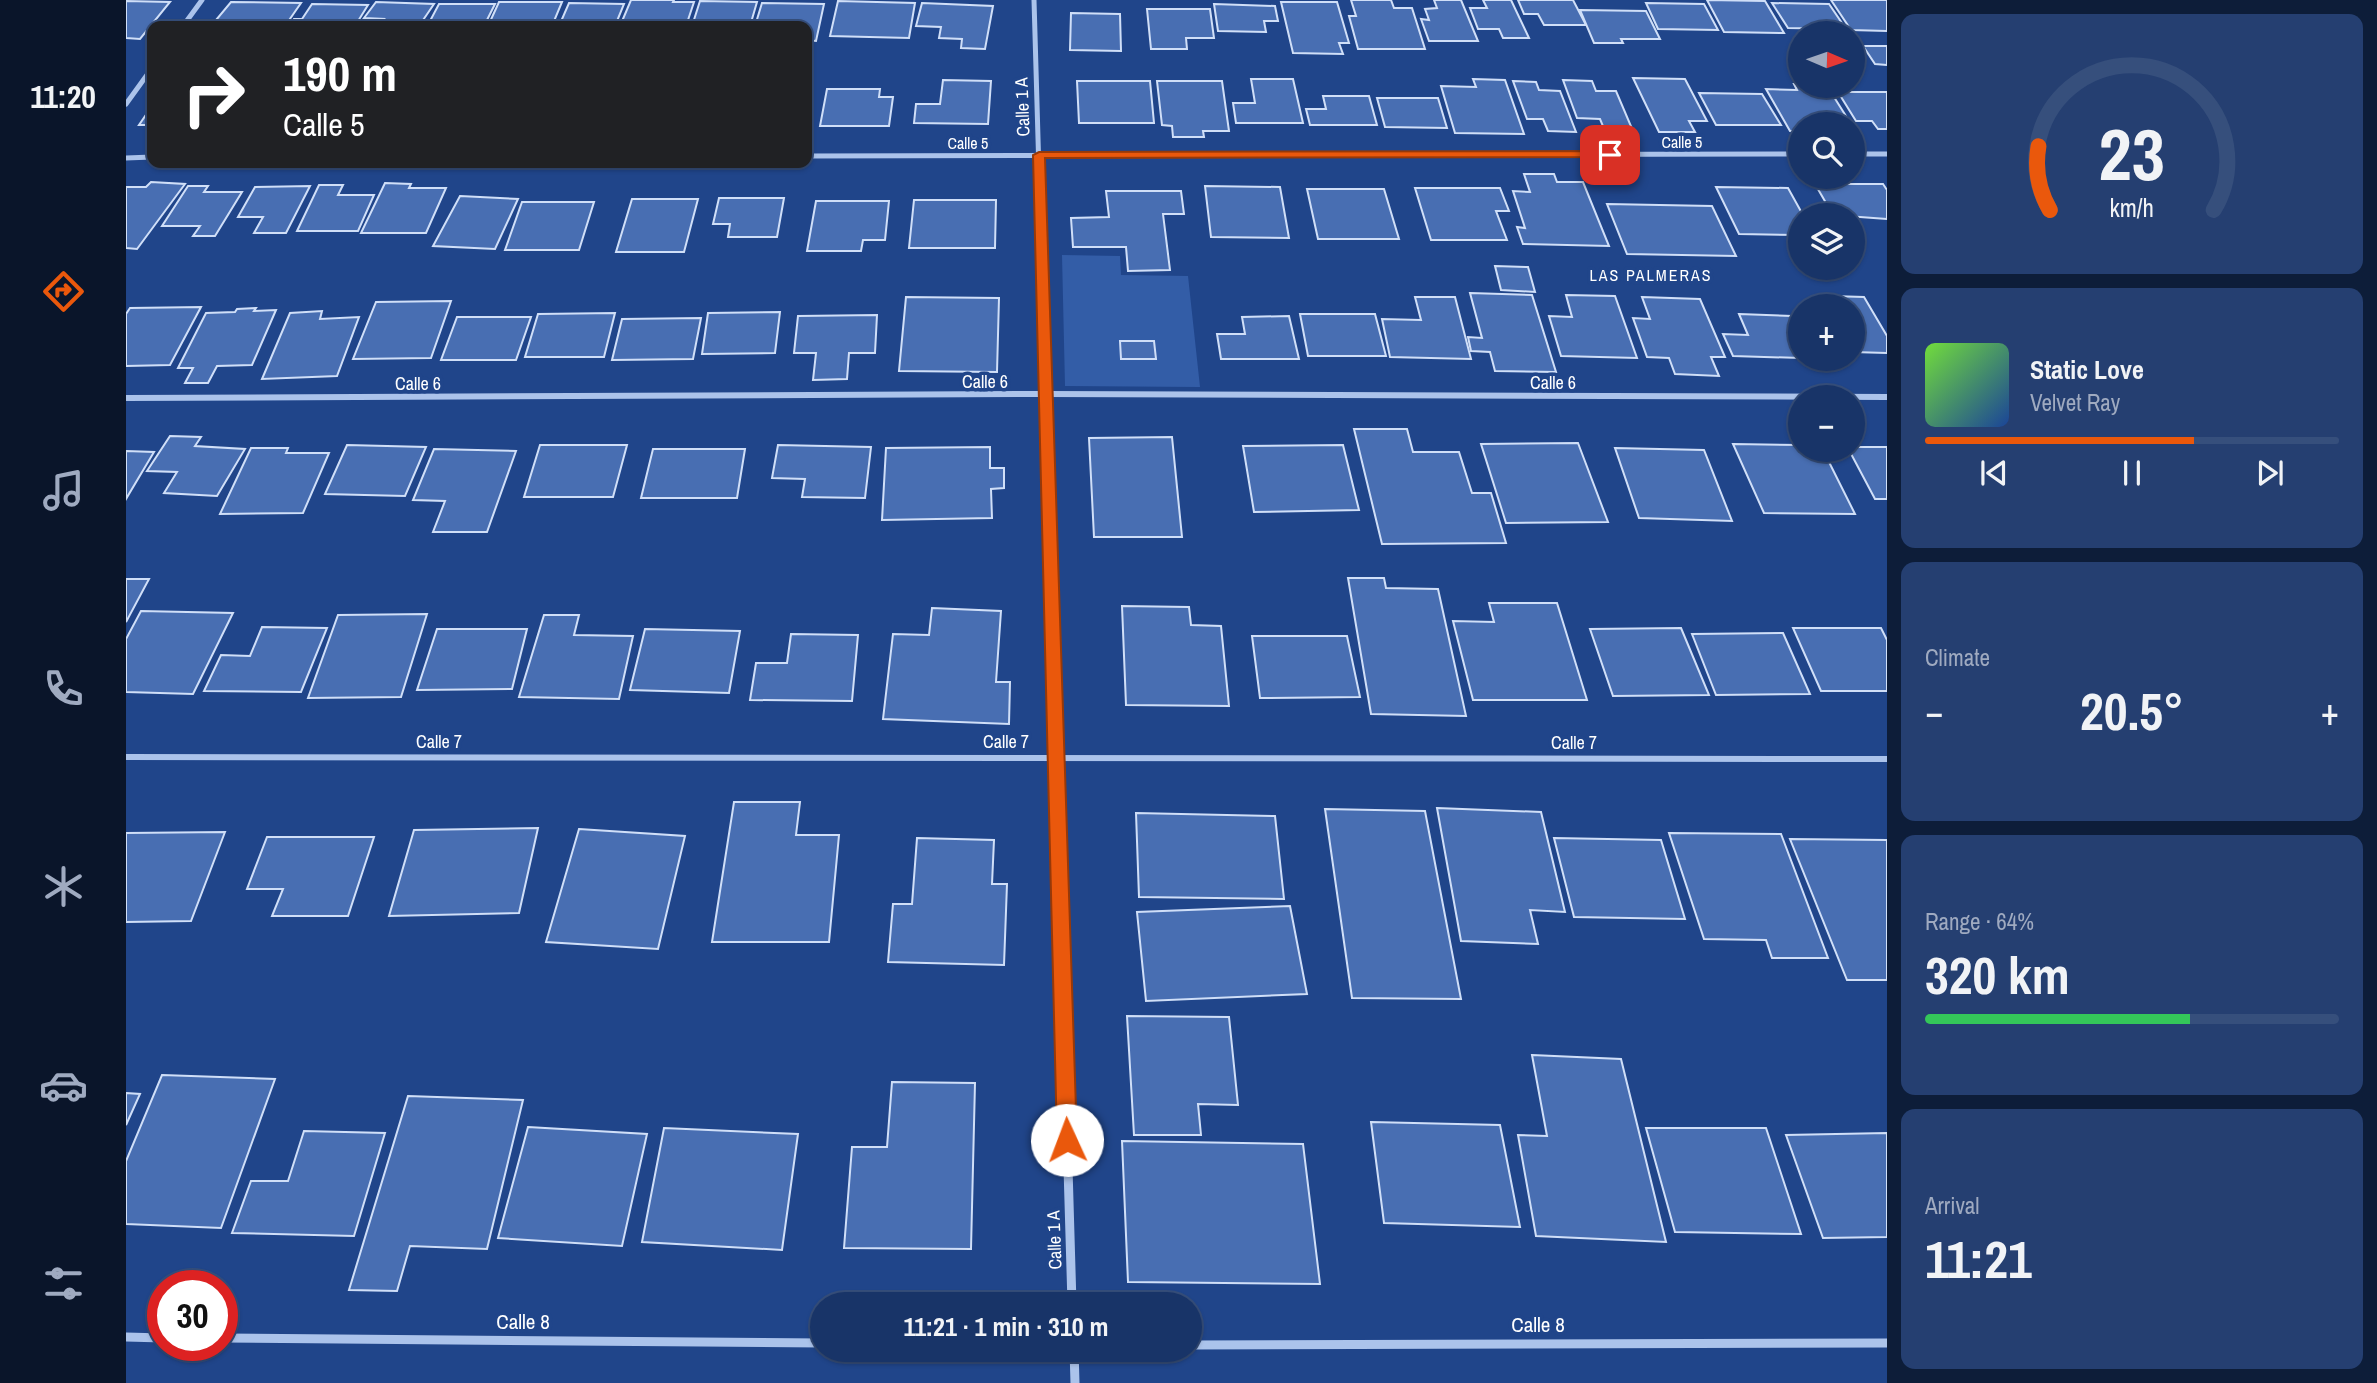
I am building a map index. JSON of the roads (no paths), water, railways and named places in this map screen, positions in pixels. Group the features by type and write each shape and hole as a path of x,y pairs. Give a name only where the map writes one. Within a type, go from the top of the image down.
{"street":[{"path":"187,21 202,0"},
{"name":"Calle 1 A","path":"1034,0 1072,1292"},
{"path":"126,104 147,75"},
{"path":"1865,155 1887,154"},
{"name":"Calle 5","path":"812,156 1788,155"},
{"path":"126,158 147,158"},
{"name":"Calle 6","path":"126,398 1044,394 1887,397"},
{"name":"Calle 7","path":"126,757 1887,759"},
{"path":"126,1337 147,1338"},
{"name":"Calle 8","path":"238,1338 810,1343"},
{"name":"Calle 8","path":"1202,1345 1887,1343"},
{"path":"1074,1362 1075,1383"}],"district":[{"name":"LAS PALMERAS","path":"1651,275"}]}
